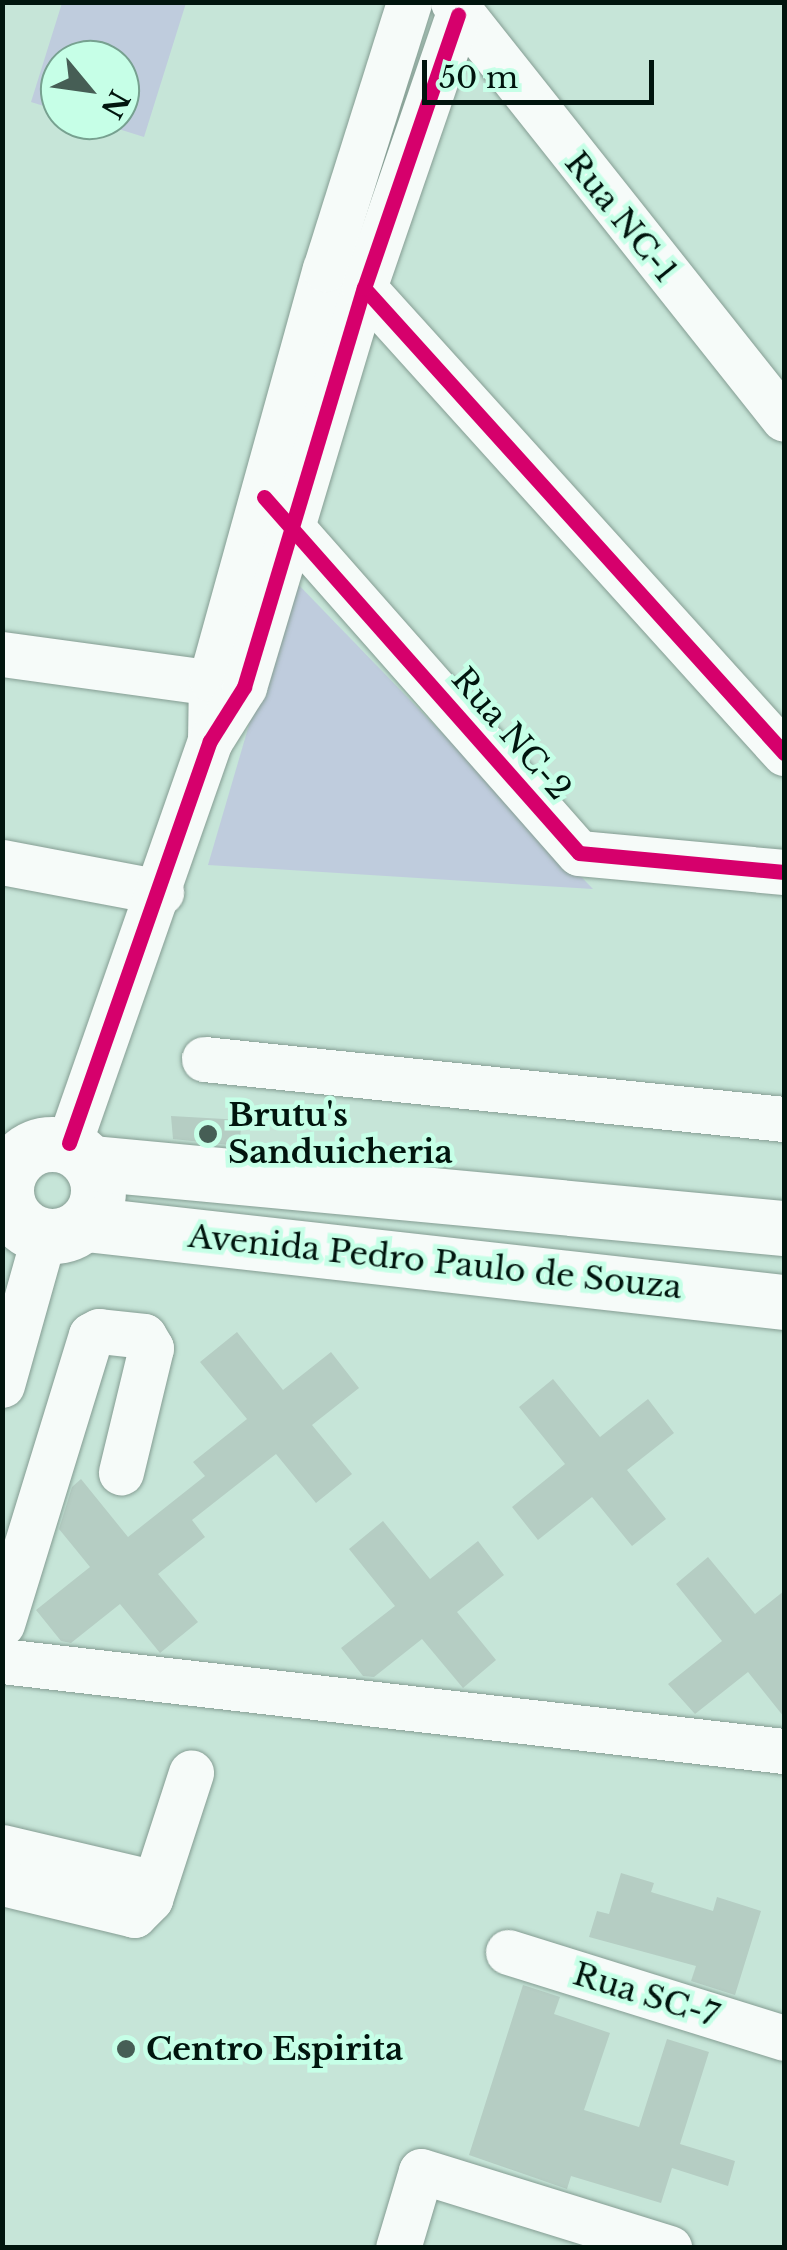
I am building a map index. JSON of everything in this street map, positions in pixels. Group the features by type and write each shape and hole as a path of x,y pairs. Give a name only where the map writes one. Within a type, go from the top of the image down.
{"main road":[{"path":"45,1153 97,1185 36,1223 8,1195 45,1153"},
{"name":"Avenida Pedro Paulo de Souza","path":"45,1153 784,1228"},
{"name":"Avenida Pedro Paulo de Souza","path":"36,1223 773,1295"}],"street":[{"path":"45,1153 160,892 210,741 228,683 264,496 325,269 409,2"},
{"path":"228,683 296,531 364,288 455,9"},
{"name":"Rua NC-1","path":"455,9 784,419"},
{"path":"364,288 784,752"},
{"name":"Rua NC-2","path":"264,496 579,853 784,872"},
{"path":"2,654 228,683"},
{"path":"2,862 160,892"},
{"path":"204,1059 784,1119"},
{"path":"2,1385 36,1223"},
{"path":"2,1624 92,1336 99,1331 144,1336 151,1348 120,1472"},
{"path":"2,1660 784,1752"},
{"path":"2,1883 134,1915 154,1883 191,1773"},
{"path":"2,1847 154,1883"},
{"name":"Rua SC-7","path":"508,1952 784,2038"},
{"path":"398,2248 420,2170 670,2248"}],"shaded area":[{"path":"62,3 186,3 144,137 140,136 140,40 50,40"},
{"path":"40,73 40,105 31,102"},
{"path":"292,578 593,889 208,865"}],"building":[{"path":"171,1116 242,1120 239,1146 173,1139"},
{"path":"237,1332 283,1390 331,1352 359,1388 312,1425 352,1474 316,1503 276,1454 192,1520 205,1537 158,1574 198,1622 160,1653 120,1604 71,1643 61,1641 36,1610 90,1567 59,1529 72,1487 81,1479 128,1537 205,1476 193,1462 247,1419 200,1362"},
{"path":"553,1379 600,1437 648,1399 674,1433 627,1470 666,1519 632,1546 592,1497 538,1540 512,1507 565,1464 519,1407"},
{"path":"383,1521 430,1579 478,1541 504,1575 457,1612 496,1660 463,1688 422,1639 374,1677 363,1676 341,1648 395,1606 349,1549"},
{"path":"708,1557 755,1614 784,1591 784,1717 748,1672 695,1714 668,1684 722,1641 676,1584"},
{"path":"621,1873 654,1883 651,1892 713,1911 717,1897 761,1911 735,1995 691,1981 696,1966 589,1937 597,1911 609,1914"},
{"path":"523,1985 560,1997 554,2014 610,2033 584,2110 639,2127 667,2039 709,2052 680,2144 735,2161 728,2186 672,2168 661,2203 571,2176 567,2189 469,2155"}],"cycle path":[{"path":"69,1143 210,741 244,687 364,288 458,15"},
{"path":"364,288 784,753"},
{"path":"264,497 579,853 784,872"}],"place":[{"name":"Brutu's Sanduicheria","path":"208,1134"},
{"name":"Centro Espirita","path":"126,2049"}]}
